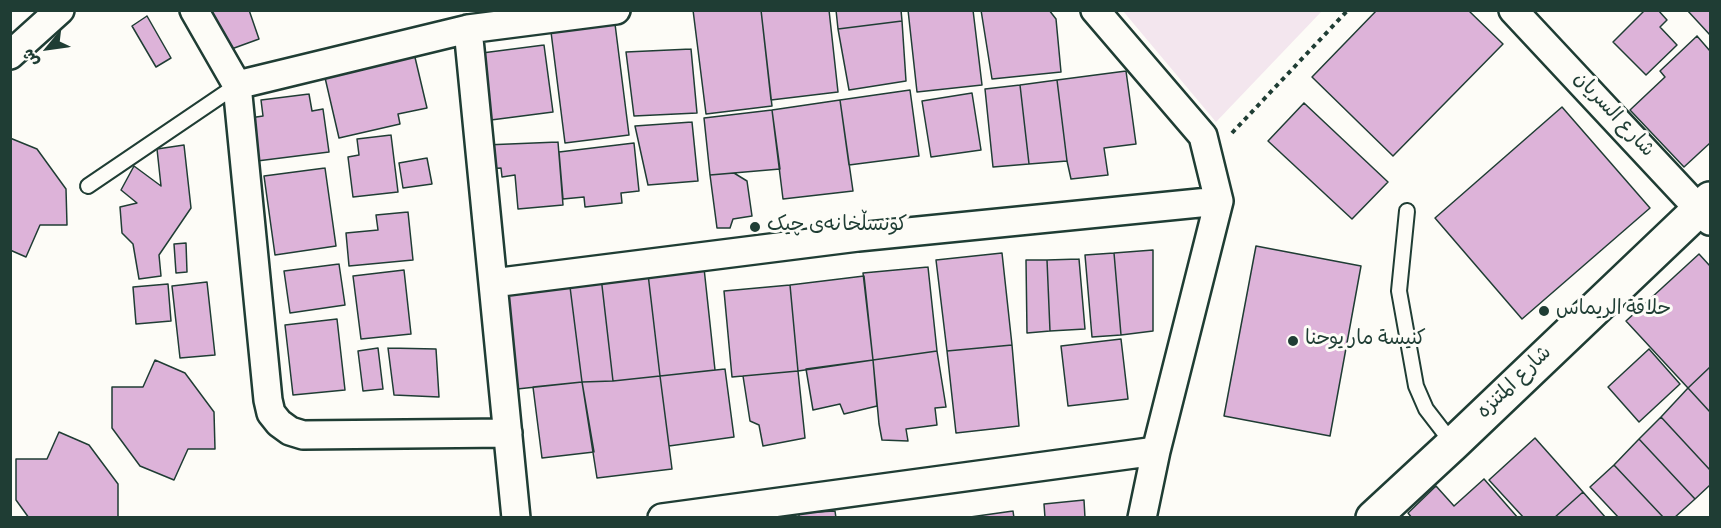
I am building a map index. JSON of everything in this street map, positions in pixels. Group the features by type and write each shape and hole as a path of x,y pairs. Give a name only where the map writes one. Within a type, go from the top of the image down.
{"street":[{"path":"10,55 60,10"},
{"path":"194,10 237,85 271,413 290,431 303,435 508,433"},
{"path":"237,85 468,29 616,10"},
{"path":"1095,10 1203,136 1219,201 1156,451 1142,518"},
{"name":"شارع السريان","path":"1513,10 1707,210"},
{"path":"468,29 516,518"},
{"path":"493,283 858,237 1219,201"},
{"name":"شارع المتنزه","path":"1373,518 1707,210"},
{"path":"662,518 791,508 1156,451"}],"lane":[{"path":"88,186 237,85"},
{"path":"1407,211 1399,291 1416,386 1426,409 1453,444"}],"path":[{"path":"1209,158 1348,10"}],"shaded area":[{"path":"1123,11 1322,11 1216,122"}],"building":[{"path":"211,10 249,10 259,39 226,51"},
{"path":"693,10 761,10 772,106 706,114"},
{"path":"761,10 829,10 838,92 771,100"},
{"path":"836,10 901,10 902,21 838,29"},
{"path":"908,10 973,10 982,85 917,92"},
{"path":"981,10 1049,10 1056,19 1061,72 992,79"},
{"path":"1377,10 1468,10 1503,44 1393,156 1312,77"},
{"path":"1645,10 1658,10 1667,20 1660,27 1677,45 1646,75 1613,42"},
{"path":"1687,10 1710,10 1710,35"},
{"path":"147,16 171,58 156,67 132,26"},
{"path":"614,16 629,135 565,143 550,24"},
{"path":"902,21 906,81 849,90 838,29"},
{"path":"1697,36 1710,51 1710,143 1684,167 1630,110 1665,77 1660,71"},
{"path":"544,45 553,112 491,120 482,53"},
{"path":"413,49 427,108 398,114 400,124 339,138 323,69"},
{"path":"691,49 697,113 634,116 626,52"},
{"path":"1126,71 1136,144 1104,148 1108,175 1071,179 1057,80"},
{"path":"1057,80 1067,161 1029,164 1020,85"},
{"path":"1020,85 1029,164 993,167 985,89"},
{"path":"910,90 919,156 849,165 840,100"},
{"path":"972,93 981,150 931,157 922,101"},
{"path":"309,94 312,111 323,109 329,152 249,162 243,119 263,116 261,100"},
{"path":"840,100 853,191 783,199 772,110"},
{"path":"1304,103 1388,182 1352,219 1268,141"},
{"path":"1562,107 1650,208 1522,319 1435,218"},
{"path":"772,110 780,169 710,175 704,118"},
{"path":"692,122 698,181 648,185 635,126"},
{"path":"391,135 398,192 353,197 348,157 359,155 357,139"},
{"path":"10,138 37,149 66,189 67,225 40,225 26,257 10,250"},
{"path":"558,142 563,205 518,209 515,175 502,177 501,168 487,169 485,145"},
{"path":"634,143 639,191 621,193 622,203 585,207 584,197 563,199 559,152"},
{"path":"184,145 191,208 159,255 161,276 139,279 133,244 122,233 120,207 137,203 121,190 134,166 161,186 157,149"},
{"path":"427,158 432,184 403,188 399,163"},
{"path":"325,168 336,246 275,255 264,176"},
{"path":"734,173 747,181 752,216 733,219 730,228 717,228 710,175"},
{"path":"408,212 413,260 349,266 346,233 378,230 376,215"},
{"path":"186,243 187,272 176,273 174,244"},
{"name":"كنيسة مار يوحنا","path":"1256,246 1361,266 1330,436 1224,416"},
{"path":"1153,250 1153,331 1121,335 1114,253"},
{"path":"1002,253 1012,345 947,351 936,260"},
{"path":"1114,253 1121,335 1092,337 1085,255"},
{"path":"1699,254 1710,266 1710,367 1688,388 1626,321"},
{"path":"1079,259 1085,329 1050,331 1047,260"},
{"path":"1026,260 1047,260 1050,331 1027,333"},
{"path":"339,264 345,305 290,313 284,271"},
{"path":"928,267 937,351 873,360 863,273"},
{"path":"704,268 715,370 660,376 648,274"},
{"path":"404,270 411,334 361,339 353,276"},
{"path":"648,274 660,376 613,381 601,277"},
{"path":"864,276 873,360 798,371 790,285"},
{"path":"601,277 613,381 582,382 569,279"},
{"path":"569,279 582,382 508,390 496,288"},
{"path":"207,282 215,355 180,358 172,286"},
{"path":"168,284 171,321 136,324 133,287"},
{"path":"790,285 798,371 732,377 724,291"},
{"path":"337,319 345,390 293,395 285,325"},
{"path":"1121,339 1128,399 1068,406 1061,346"},
{"path":"1012,345 1019,426 956,433 947,351"},
{"path":"378,348 383,389 363,391 358,351"},
{"path":"388,348 436,349 439,397 394,395"},
{"path":"1649,349 1680,384 1639,422 1608,387"},
{"path":"937,351 946,407 935,408 937,425 906,429 908,441 882,440 873,360"},
{"path":"155,360 185,373 214,412 215,449 188,449 174,480 140,466 112,428 112,387 143,387"},
{"path":"873,360 877,406 844,414 840,404 813,410 806,369"},
{"path":"1710,367 1710,412 1688,388"},
{"path":"725,369 734,437 669,446 660,376"},
{"path":"798,371 805,438 763,446 759,425 750,421 743,376"},
{"path":"660,376 672,469 597,478 582,382"},
{"path":"582,382 594,452 542,458 533,387"},
{"path":"1688,388 1710,412 1710,470 1661,417"},
{"path":"1661,417 1710,470 1710,485 1695,499 1639,439"},
{"path":"59,432 89,445 118,484 118,518 29,518 16,500 16,459 47,459"},
{"path":"1535,438 1583,492 1554,518 1524,518 1489,480"},
{"path":"1639,439 1695,499 1674,518 1664,518 1614,465"},
{"path":"1614,465 1664,518 1619,518 1590,487"},
{"path":"1484,479 1518,518 1412,518 1408,513 1436,486 1454,506"},
{"path":"1583,492 1606,518 1554,518"},
{"path":"1084,500 1085,518 1045,518 1044,504"},
{"path":"835,511 836,518 799,518 799,513"},
{"path":"1013,511 1014,518 963,518"}],"place":[{"name":"کونسڵخانەی چیک","path":"755,227"},
{"name":"حلاقة الريماس","path":"1544,311"},
{"name":"كنيسة مار يوحنا","path":"1293,341"}]}
